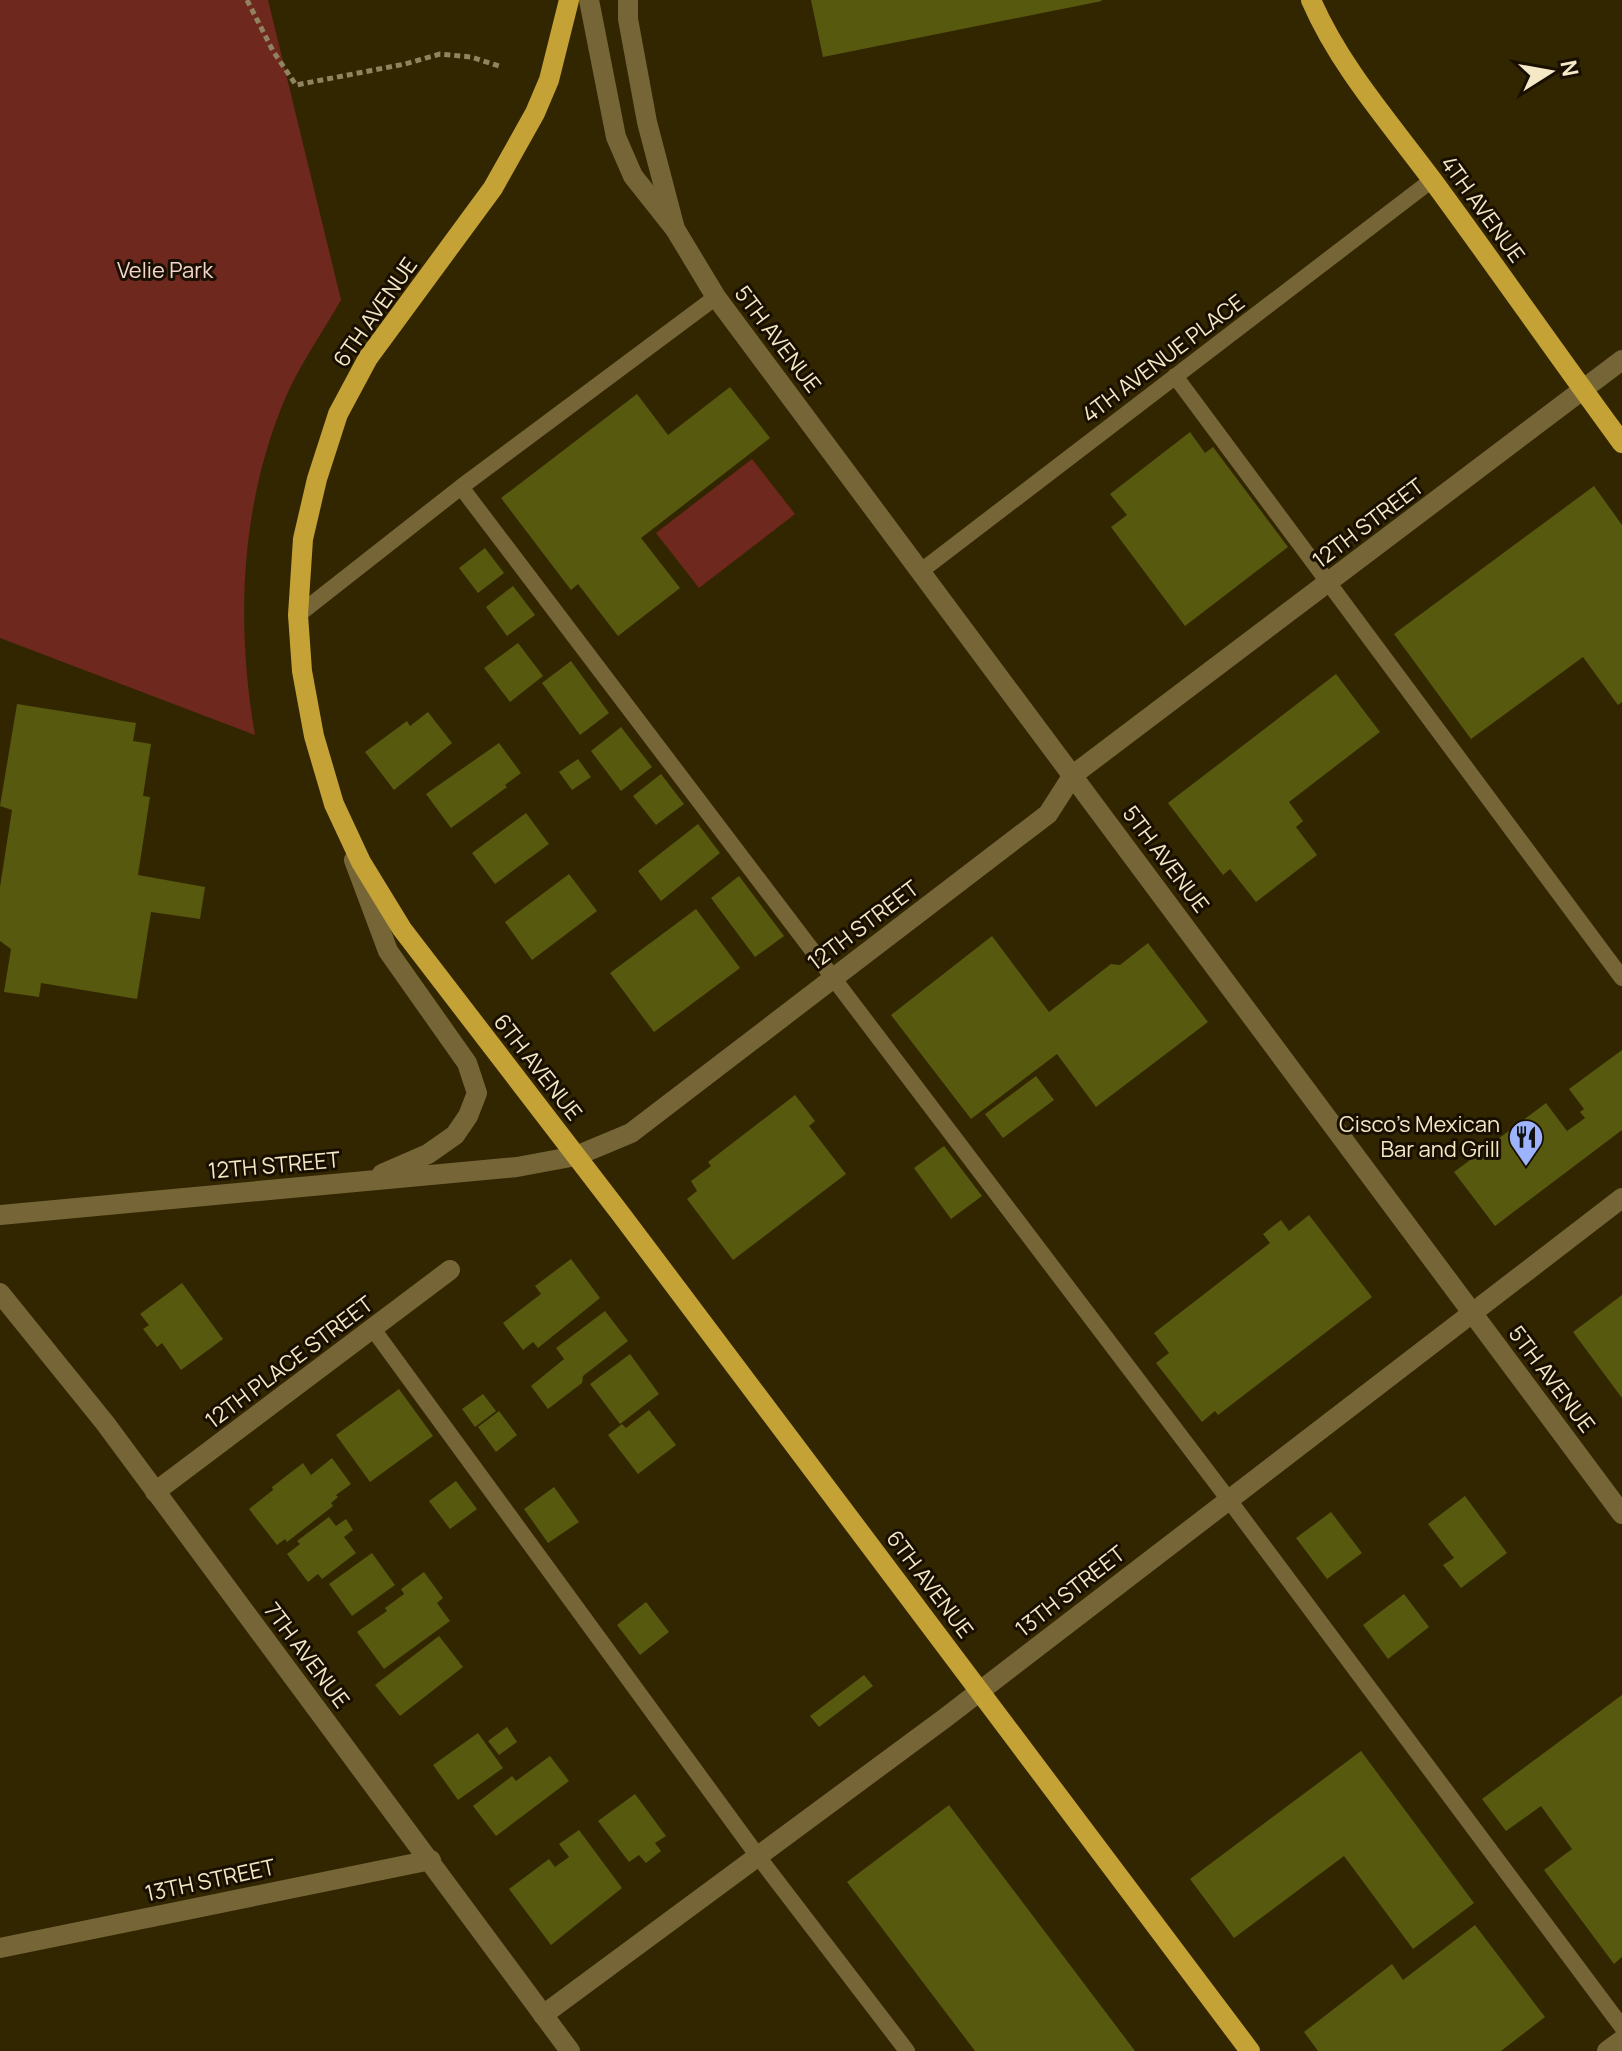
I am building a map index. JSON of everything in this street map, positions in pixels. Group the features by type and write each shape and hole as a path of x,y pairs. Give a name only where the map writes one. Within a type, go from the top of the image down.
{"main road":[{"name":"6TH AVENUE","path":"569,0 549,80 528,126 493,188 368,358 338,414 317,479 303,539 298,615 302,671 314,736 334,804 361,862 402,929 1250,2051"},
{"name":"4TH AVENUE","path":"1311,0 1356,79 1622,443"}],"street":[{"name":"5TH AVENUE","path":"589,0 616,137 633,176 675,229 716,297 1622,1514"},
{"name":"5TH AVENUE","path":"628,0 628,19 647,122 675,229"},
{"name":"12TH STREET","path":"0,1215 517,1167 576,1156 631,1133 1048,814 1073,775 1622,360"},
{"path":"334,804 388,951 467,1063 477,1093 468,1116 455,1135 428,1154 368,1180"},
{"name":"13TH STREET","path":"543,2015 979,1691 1622,1198"},
{"name":"12TH PLACE STREET","path":"155,1492 450,1270"},
{"name":"7TH AVENUE","path":"0,1293 105,1423 570,2051"},
{"name":"13TH STREET","path":"0,1948 431,1860"},
{"path":"1607,2051 1622,2040"}],"lane":[{"name":"4TH AVENUE PLACE","path":"921,571 1432,180"},
{"path":"298,615 461,487 716,297"},
{"path":"1175,376 1622,978"},
{"path":"461,487 1229,1500 1622,2027"},
{"path":"373,1329 757,1855 907,2051"}],"path":[{"path":"247,0 273,51 296,85 405,64 440,54 471,57 499,66"}],"green space":[{"name":"Velie Park","path":"0,0 268,0 341,300 288,392 257,486 250,527 244,610 245,652 255,735 0,638"},
{"path":"752,459 795,514 699,588 656,533"}],"building":[{"path":"811,0 1101,0 1102,1 823,57"},
{"path":"730,387 770,438 641,538 680,588 618,636 578,584 571,590 501,498 637,394 668,435"},
{"path":"1190,432 1205,453 1213,447 1288,547 1185,626 1111,527 1127,515 1110,494"},
{"path":"1594,486 1622,525 1622,702 1618,705 1583,657 1471,739 1394,634"},
{"path":"485,548 504,573 478,593 459,568"},
{"path":"513,586 535,615 507,636 486,607"},
{"path":"518,643 543,676 510,702 484,668"},
{"path":"571,661 609,713 580,735 542,683"},
{"path":"1336,674 1380,732 1289,802 1303,821 1296,827 1317,855 1256,902 1230,869 1223,875 1168,803"},
{"path":"17,704 136,723 133,741 151,744 143,796 150,797 138,875 205,887 200,919 151,912 137,999 41,983 39,997 4,992 11,949 0,941 0,887 12,810 0,806"},
{"path":"428,712 452,743 394,790 365,752 407,721 410,726"},
{"path":"621,727 652,767 621,791 591,751"},
{"path":"499,743 521,773 451,828 426,794"},
{"path":"578,759 591,777 572,790 559,772"},
{"path":"661,774 684,804 656,825 633,796"},
{"path":"526,813 549,844 495,884 472,853"},
{"path":"698,824 720,853 661,901 638,871"},
{"path":"569,874 597,911 532,960 505,922"},
{"path":"739,876 784,936 755,957 711,898"},
{"path":"696,909 740,968 654,1032 610,973"},
{"path":"992,936 1049,1012 1111,964 1120,965 1148,943 1208,1022 1096,1107 1057,1054 971,1119 891,1015"},
{"path":"1622,1050 1622,1130 1495,1226 1454,1172 1546,1103 1567,1131 1585,1118 1580,1112 1584,1109 1569,1089"},
{"path":"1036,1076 1054,1100 1003,1138 985,1114"},
{"path":"795,1095 815,1121 809,1126 846,1174 733,1260 687,1199 697,1191 691,1181 711,1166 708,1162"},
{"path":"944,1146 982,1196 951,1219 914,1168"},
{"path":"1309,1215 1372,1297 1218,1415 1215,1411 1202,1422 1156,1363 1169,1353 1154,1333 1270,1243 1263,1234 1281,1220 1289,1231"},
{"path":"571,1259 600,1298 538,1348 533,1342 523,1350 503,1323 541,1294 535,1286"},
{"path":"182,1283 223,1339 181,1370 162,1343 157,1347 143,1329 149,1325 140,1314"},
{"path":"1622,1295 1622,1398 1573,1332"},
{"path":"605,1311 628,1341 583,1376 582,1383 548,1409 531,1386 564,1359 556,1348"},
{"path":"630,1354 659,1394 620,1424 590,1384"},
{"path":"399,1389 433,1436 370,1482 336,1435"},
{"path":"483,1394 496,1411 475,1427 462,1409"},
{"path":"649,1410 676,1445 638,1474 608,1435 622,1424 626,1428"},
{"path":"499,1411 517,1435 496,1452 478,1427"},
{"path":"332,1458 351,1484 336,1495 338,1497 331,1503 333,1506 287,1542 285,1539 277,1545 249,1509 303,1463 311,1475"},
{"path":"456,1481 477,1509 450,1529 429,1501"},
{"path":"554,1487 579,1522 548,1543 524,1509"},
{"path":"1465,1496 1507,1553 1461,1588 1443,1565 1454,1558 1428,1524"},
{"path":"1331,1512 1362,1553 1327,1579 1296,1538"},
{"path":"329,1517 336,1526 346,1519 353,1530 344,1537 356,1553 322,1579 318,1574 308,1582 287,1554 300,1544 297,1541"},
{"path":"372,1553 395,1585 352,1616 329,1584"},
{"path":"424,1572 443,1598 437,1603 450,1621 384,1669 357,1632 387,1611 385,1608 404,1594 401,1589"},
{"path":"1404,1594 1429,1627 1388,1659 1363,1625"},
{"path":"646,1602 669,1632 640,1655 617,1625"},
{"path":"439,1636 463,1667 400,1716 375,1685"},
{"path":"864,1675 873,1686 819,1727 810,1716"},
{"path":"1622,1695 1622,1957 1614,1964 1544,1870 1572,1849 1541,1806 1506,1831 1482,1799"},
{"path":"507,1727 517,1742 499,1755 488,1741"},
{"path":"478,1733 503,1768 458,1800 433,1765"},
{"path":"1361,1751 1474,1903 1413,1949 1344,1856 1234,1938 1190,1879"},
{"path":"550,1756 569,1781 496,1836 473,1806 512,1776 516,1781"},
{"path":"635,1794 666,1836 655,1843 661,1851 646,1863 639,1855 629,1862 598,1821"},
{"path":"949,1805 1135,2051 975,2051 847,1882"},
{"path":"579,1830 622,1888 551,1945 509,1889 549,1859 555,1867 569,1857 559,1844"},
{"path":"1475,1925 1545,2017 1501,2051 1318,2051 1304,2032 1392,1964 1403,1980"}],"place":[{"name":"Cisco's Mexican Bar and Grill","path":"1526,1168"}]}
